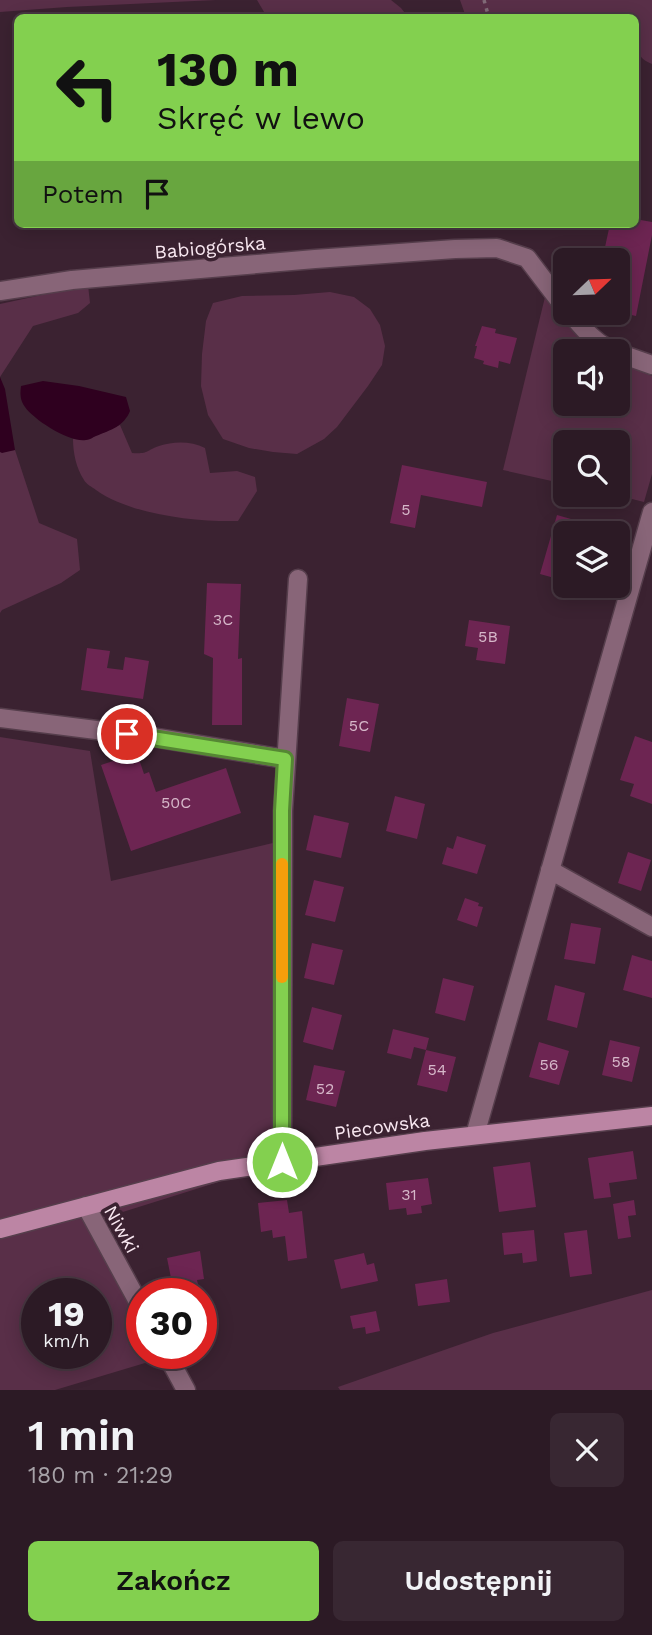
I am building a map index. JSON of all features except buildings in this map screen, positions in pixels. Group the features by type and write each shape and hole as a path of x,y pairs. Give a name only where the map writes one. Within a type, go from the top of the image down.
{"street":[{"name":"Babiogórska","path":"0,291 72,280 455,249 497,248 527,258 553,292"},
{"path":"581,326 595,339"},
{"path":"630,357 652,365"},
{"path":"475,1135 652,512"},
{"path":"282,1162 282,811 298,579"},
{"path":"0,718 152,737 285,759"},
{"path":"550,870 652,927"},
{"name":"Piecowska","path":"0,1229 219,1171 425,1140 652,1116"},
{"name":"Niwki","path":"86,1206 126,1280"},
{"path":"175,1369 186,1390"}],"shaded area":[{"path":"0,0 216,0 0,12"},
{"path":"257,0 391,0 406,14 265,14"},
{"path":"460,0 652,0 652,64 639,54 639,14 465,14"},
{"path":"88,285 90,303 78,313 33,326 0,377 0,304"},
{"path":"330,292 354,297 370,309 380,325 385,346 382,365 368,386 337,427 324,439 297,454 249,448 223,439 208,415 201,386 206,321 213,303 242,296"},
{"path":"545,297 553,306 553,326 570,326 582,339 553,339 553,416 630,416 630,368 652,376 652,474 644,502 630,498 630,430 553,430 553,481 503,470"},
{"path":"0,377 5,389 15,450 2,453 0,452"},
{"path":"43,381 126,397 130,411 121,424 112,429 87,440 71,438 44,424 23,404 21,386"},
{"path":"120,425 132,453 144,453 171,443 194,444 205,448 210,473 237,471 255,477 257,491 238,521 184,518 145,511 110,499 88,484 77,465 73,439 86,440"},
{"path":"15,450 39,523 77,539 80,570 61,583 0,613 0,452"},
{"path":"0,737 90,751 111,881 277,842 282,1162 94,1221 126,1294 126,1369 55,1390 0,1390"},
{"path":"652,1290 652,1390 340,1390 338,1387 493,1333"}],"slow traffic":[{"path":"282,864 282,977"}],"route":[{"path":"127,734 285,759 282,811 282,1162"}]}
